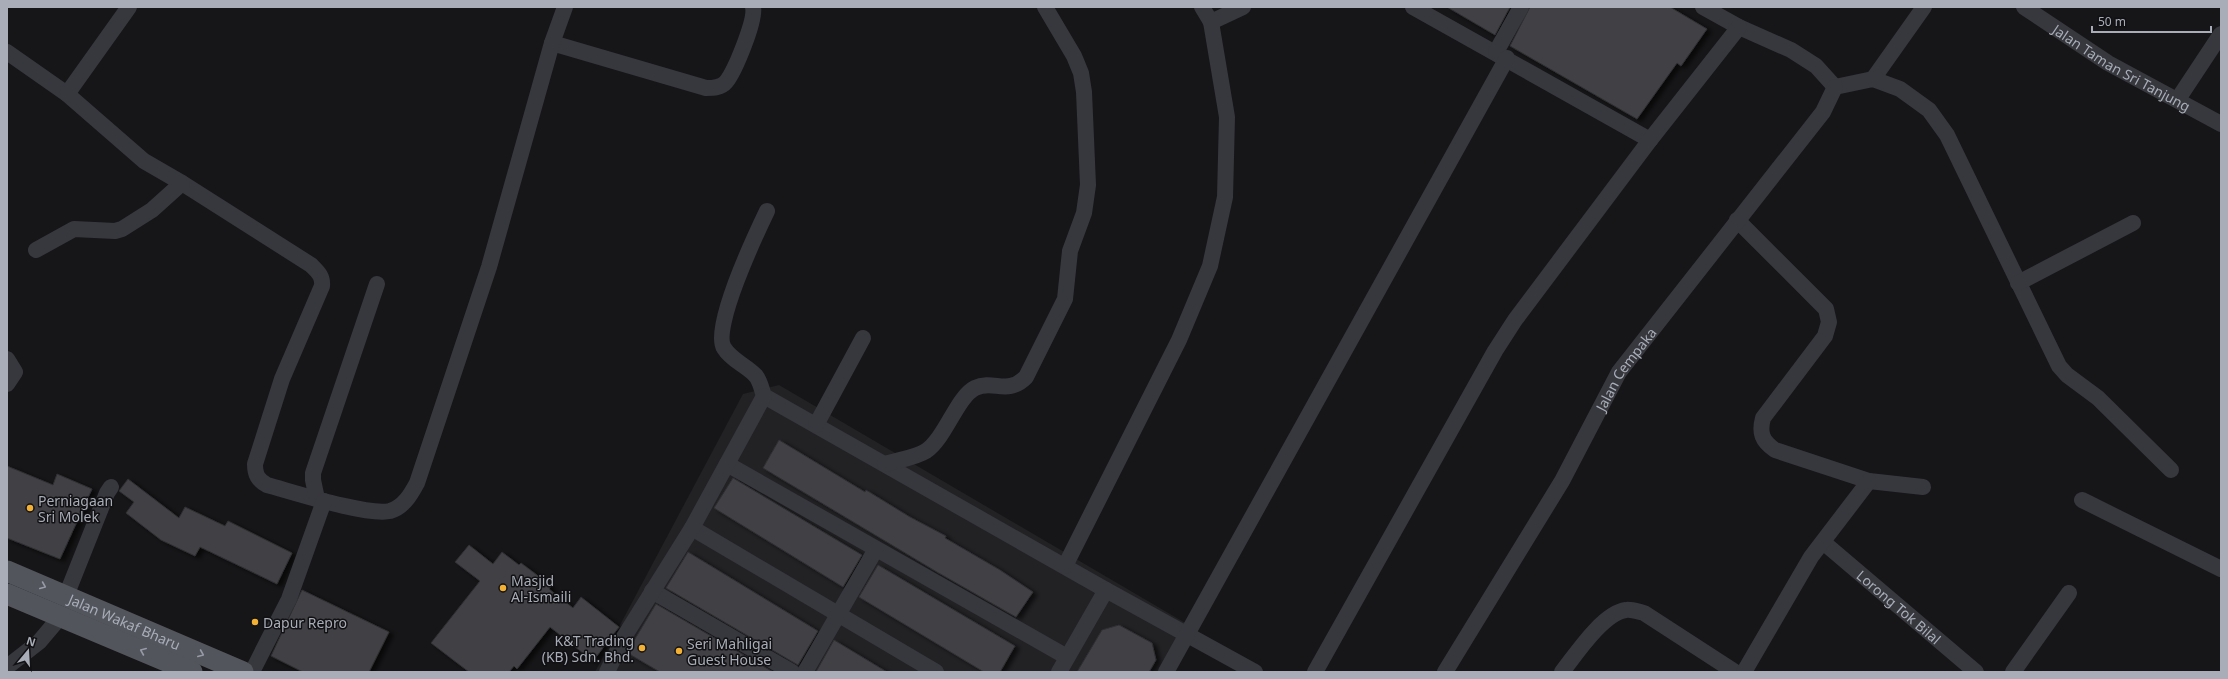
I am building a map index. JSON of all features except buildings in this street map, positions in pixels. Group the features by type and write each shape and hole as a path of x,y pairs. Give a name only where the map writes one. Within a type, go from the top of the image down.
{"main road":[{"name":"Jalan Wakaf Bharu","path":"7,571 243,672"},
{"name":"Jalan Wakaf Bharu","path":"7,594 192,672"}],"street":[{"path":"67,94 129,7"},
{"path":"7,52 67,94 144,161 182,183 311,265 322,279 321,290 296,342 282,378 256,464 255,473 260,481 267,485 321,500 366,509 390,510 407,501 417,483 489,266 552,42 565,7"},
{"path":"552,42 706,88 717,88 725,83 752,25 753,7"},
{"path":"885,464 925,451 938,439 966,396 974,389 984,385 1006,388 1018,385 1026,377 1065,299 1070,251 1084,214 1088,192 1084,92 1081,73 1074,56 1045,7"},
{"path":"1065,566 1179,340 1210,266 1225,197 1227,117 1211,22 1202,7"},
{"path":"1211,22 1243,7"},
{"path":"1413,7 1502,55 1650,140"},
{"path":"1166,672 1502,55 1521,7"},
{"path":"1703,7 1739,27 1791,50 1816,66 1835,87 1873,79 1900,89 1929,110 1942,129 2059,366 2067,375 2098,398 2171,470"},
{"path":"1873,79 1924,7"},
{"name":"Jalan Taman Sri Tanjung","path":"2024,7 2108,63 2178,99 2221,124"},
{"path":"1315,672 1495,351 1515,320 1650,140 1739,27"},
{"path":"2178,99 2221,34"},
{"name":"Jalan Cempaka","path":"1445,672 1562,481 1619,372 1823,112 1835,87"},
{"path":"36,250 74,229 115,231 122,229 152,210 182,183"},
{"path":"767,211 742,265 720,335 723,347 730,356 757,377 764,396 1106,590 1255,672"},
{"path":"1737,220 1826,309 1829,322 1825,336 1763,418 1760,431 1764,443 1775,450 1869,481 1924,487"},
{"path":"2018,283 2133,223"},
{"path":"252,672 289,600 321,500 313,480 313,472 378,284"},
{"path":"816,425 863,338"},
{"path":"7,359 15,372 7,384"},
{"path":"607,672 624,637 692,528 764,396"},
{"path":"727,464 1067,658"},
{"path":"1744,672 1798,577 1869,481"},
{"path":"66,596 107,493 111,487"},
{"path":"2082,500 2221,569"},
{"path":"692,528 936,672"},
{"name":"Lorong Tok Bilal","path":"1823,542 1976,672"},
{"path":"805,672 876,549"},
{"path":"1059,672 1106,590"},
{"path":"652,591 792,672"},
{"path":"2013,672 2069,593"},
{"path":"1562,672 1601,625 1613,614 1627,609 1644,613 1736,672"},
{"path":"7,667 39,642 61,616"}],"shaded area":[{"path":"779,385 1187,624 1158,672 595,672 743,394"}],"place":[{"name":"Perniagaan Sri Molek","path":"30,508"},
{"name":"Masjid Al-Ismaili","path":"503,588"},
{"name":"Dapur Repro","path":"255,622"},
{"name":"K&T Trading (KB) Sdn. Bhd.","path":"642,648"},
{"name":"Seri Mahligai Guest House","path":"679,651"}]}
